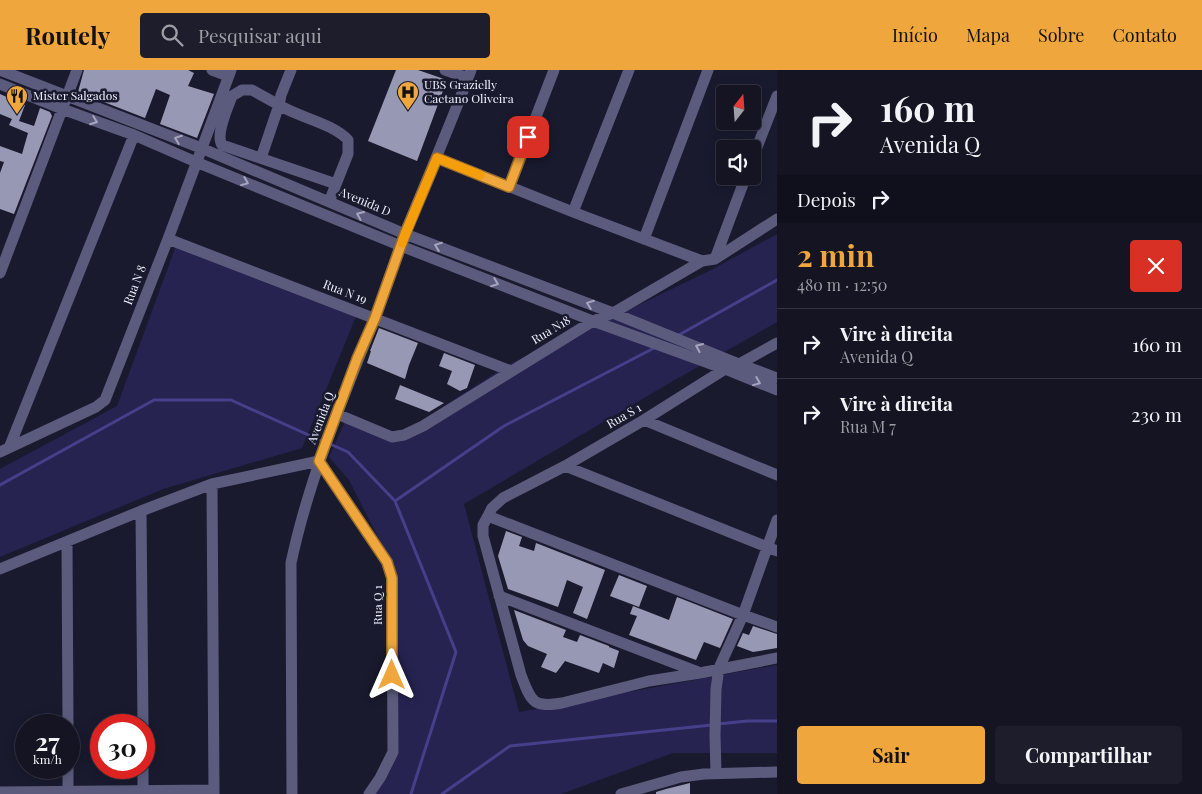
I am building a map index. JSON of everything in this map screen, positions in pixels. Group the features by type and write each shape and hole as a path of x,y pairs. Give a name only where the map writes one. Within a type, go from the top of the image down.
{"street":[{"name":"Avenida D","path":"0,70 201,148 405,234 777,378"},
{"path":"0,273 77,70"},
{"path":"212,70 230,73"},
{"path":"261,158 290,70"},
{"path":"445,70 469,74"},
{"path":"509,187 554,70"},
{"path":"573,212 629,70"},
{"path":"644,238 708,70"},
{"name":"Rua N 8","path":"4,450 96,407 105,400 230,73"},
{"name":"Avenida Q","path":"292,794 291,563 298,531 319,461 357,359 375,318 400,246 437,158 469,74"},
{"path":"0,84 134,135 400,246 777,390"},
{"path":"329,202 348,154 348,140 341,133 288,110 252,90 242,90 232,96 219,134 222,144 336,184"},
{"path":"760,140 777,96"},
{"path":"4,450 134,135"},
{"path":"437,158 702,261"},
{"path":"715,259 743,185"},
{"name":"Rua N18","path":"337,414 392,437 400,436 423,426 593,321 613,313 702,261 715,259 777,219"},
{"name":"Rua N 19","path":"168,239 511,371"},
{"name":"Rua S 1","path":"488,516 492,508 503,498 565,466 725,370 777,343"},
{"path":"644,420 777,475"},
{"path":"0,569 212,484 319,461"},
{"name":"Rua Q 1","path":"319,461 387,562 392,578 393,752 380,778 369,794"},
{"path":"565,466 772,549"},
{"path":"0,792 143,790 214,792 212,484"},
{"path":"141,511 142,714"},
{"path":"777,627 488,516 483,525 483,536 520,675 533,701 549,705 649,681 777,658"},
{"path":"716,773 715,718 719,668 772,549 777,520"},
{"path":"67,542 68,714"},
{"path":"499,596 700,673"},
{"path":"621,794 682,777 716,773 777,772"},
{"path":"68,779 68,791"},
{"path":"143,779 143,790"}],"shaded area":[{"path":"777,234 777,322 464,504 519,712 777,665 777,753 673,753 561,794 373,794 396,753 396,570 349,480 329,457 349,413 395,438 509,364 610,319 711,270"},
{"path":"176,246 357,314 302,448 163,489 0,557 0,469 117,406"}],"building":[{"path":"84,70 188,70 194,73 188,86 214,94 197,138 160,124 170,95 156,89 145,118 78,92"},
{"name":"UBS Grazielly Caetano Oliveira","path":"396,70 418,70 447,80 417,161 368,141"},
{"path":"0,94 25,105 19,121 34,126 40,108 50,112 52,116 14,214 0,209 0,173 4,162 0,161 0,146 22,154 28,133 9,125 12,119 0,114"},
{"path":"379,328 418,343 405,379 367,363"},
{"path":"444,353 475,365 467,388 460,391 447,384 452,371 439,366"},
{"path":"400,385 444,403 429,412 395,399"},
{"path":"506,531 522,537 519,546 534,551 536,543 605,570 587,619 573,613 583,587 567,580 558,607 508,589 498,556"},
{"path":"619,575 647,586 639,607 610,596"},
{"path":"677,597 733,619 720,648 704,642 696,660 629,635 637,616 630,614 633,606 669,620"},
{"path":"514,610 566,630 563,637 577,642 580,635 619,651 614,668 603,663 599,673 565,661 556,673 541,667 547,654 528,646 523,640"},
{"path":"753,626 777,634 777,648 753,652 737,646 743,633 749,635"},
{"path":"690,783 690,794 656,794 656,792"}],"waterway":[{"path":"677,336 777,280"},
{"path":"395,501 504,426 656,347"},
{"path":"0,485 154,400 231,400 324,442"},
{"path":"330,444 348,452 395,501 456,652 411,794"},
{"path":"718,724 747,721 777,721"},
{"path":"442,794 510,746 712,725"}],"slow traffic":[{"path":"402,243 437,158 480,175"}],"place":[{"name":"UBS Grazielly Caetano Oliveira","path":"408,111"},
{"name":"Mister Salgados","path":"17,115"}],"route":[{"path":"392,675 392,578 390,570 387,562 319,461 357,359 375,318 405,234 437,158 509,187 528,137"}]}
